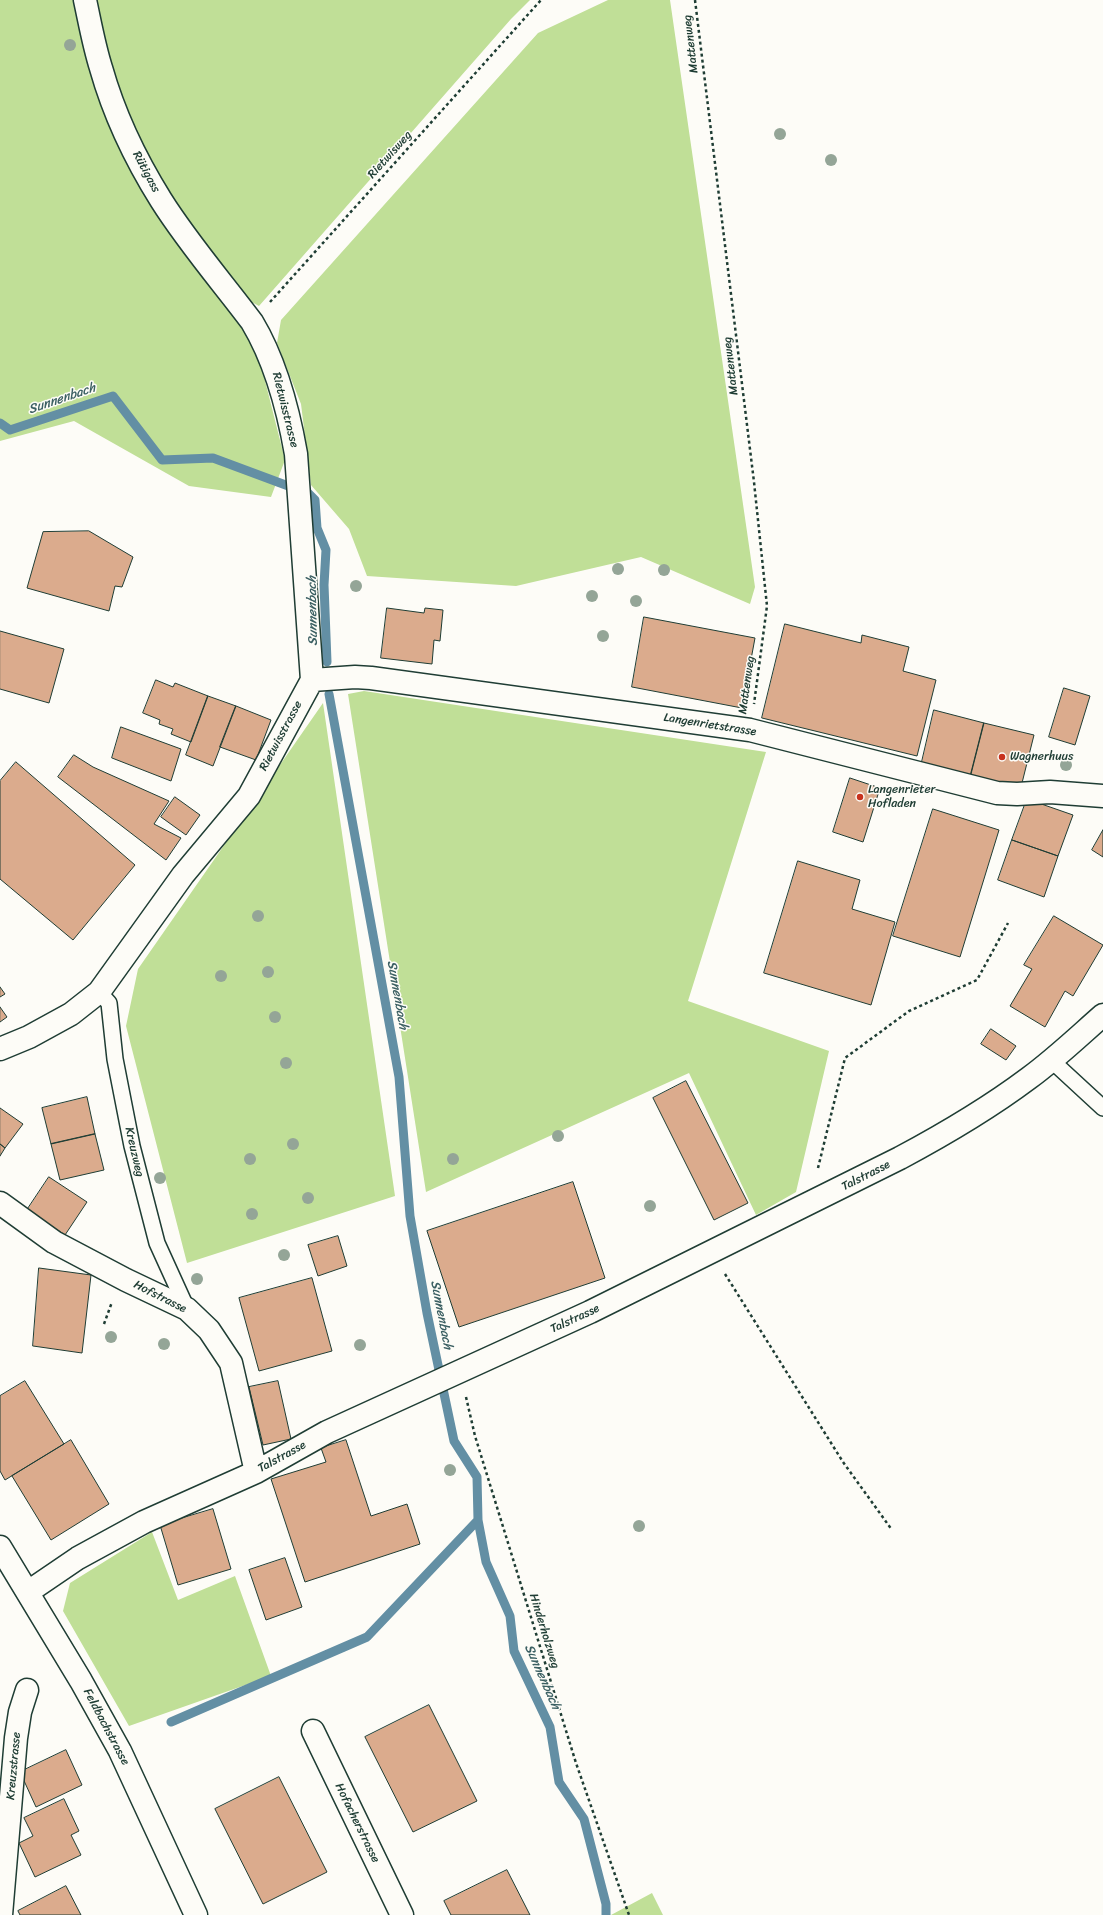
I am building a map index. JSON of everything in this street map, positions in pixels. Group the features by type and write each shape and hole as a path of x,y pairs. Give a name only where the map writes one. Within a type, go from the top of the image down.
{"street":[{"name":"Rütigass","path":"85,0 95,48 107,88 117,114 147,175 174,220 252,322"},
{"name":"Rietwisstrasse","path":"0,1049 29,1037 71,1014 98,992 183,875 249,796 312,680 296,454 292,428 278,378 263,339 252,322"},
{"name":"Langenrietstrasse","path":"312,680 355,677 371,678 750,730 997,793 1017,794 1050,792 1103,796"},
{"name":"Talstrasse","path":"28,1592 78,1558 144,1522 256,1472 327,1432 590,1312 931,1142 994,1103 1051,1060 1103,1015"},
{"name":"Hofstrasse","path":"0,1203 54,1242 187,1309 209,1330 231,1363 256,1472"},
{"name":"Feldbachstrasse","path":"3,1557 28,1592 81,1681 120,1751 196,1915"},
{"name":"Kreuzstrasse","path":"1,1915 16,1738 20,1712 27,1690"},
{"name":"Hofacherstrasse","path":"313,1731 402,1915"}],"lane":[{"name":"Kreuzweg","path":"98,992 109,1003 115,1059 132,1146 157,1243 187,1309"},
{"path":"1051,1060 1103,1108"}],"path":[{"name":"Rietwisweg","path":"252,322 541,0"},
{"name":"Mattenweg","path":"695,0 754,482 767,606 750,730"},
{"path":"809,1204 845,1058 909,1010 977,980 1008,923"},
{"path":"711,1252 843,1462 892,1530"},
{"name":"Hinderholzweg","path":"458,1373 475,1436 576,1763 629,1915"}],"green space":[{"path":"0,0 77,0 94,79 148,200 254,337 285,460 271,497 189,486 74,421 0,441"},
{"path":"94,0 530,0 511,19 259,306 246,299 151,171 108,64"},
{"path":"608,0 670,0 755,587 750,604 641,557 516,586 367,576 349,529 311,485 301,404 277,343 281,320 538,33"},
{"path":"364,691 766,752 688,1001 829,1051 796,1192 756,1215 689,1073 426,1192 348,694"},
{"path":"323,703 395,1196 187,1263 126,1026 138,969"},
{"path":"152,1532 178,1600 235,1576 271,1676 129,1726 63,1611 70,1583"},
{"path":"652,1893 663,1915 611,1915"}],"building":[{"path":"89,531 133,557 122,587 115,586 109,611 27,588 43,532"},
{"path":"387,608 424,613 425,608 443,610 440,641 434,640 432,664 381,658"},
{"path":"644,617 755,638 742,708 632,687"},
{"path":"785,624 861,643 862,635 909,647 903,671 936,680 917,756 762,718"},
{"path":"0,631 64,649 49,703 0,689"},
{"path":"156,680 173,687 175,683 208,696 191,742 171,734 173,729 159,724 160,720 143,713"},
{"path":"1064,688 1090,696 1075,745 1049,737"},
{"path":"208,696 236,706 213,766 186,755"},
{"path":"236,706 271,720 256,760 220,747"},
{"path":"934,710 984,723 970,778 921,766"},
{"name":"Wagnerhuus","path":"984,723 1034,735 1020,791 970,778"},
{"path":"121,727 181,749 171,781 112,758"},
{"path":"74,755 93,767 169,801 154,824 181,838 166,860 58,777"},
{"path":"16,762 135,865 73,940 0,879 0,781"},
{"path":"850,778 880,788 863,842 833,832"},
{"path":"175,797 200,815 186,835 161,817"},
{"path":"1027,799 1073,815 1058,856 1012,840"},
{"path":"933,809 999,830 960,957 893,936"},
{"path":"1103,830 1103,857 1092,850"},
{"path":"1012,840 1058,856 1044,897 998,880"},
{"path":"798,861 860,880 852,909 895,922 871,1005 764,973"},
{"path":"1054,916 1103,945 1073,996 1065,991 1045,1027 1010,1006 1032,969 1024,965"},
{"path":"0,987 5,994 0,997"},
{"path":"0,1007 7,1017 0,1022"},
{"path":"991,1029 1016,1046 1006,1060 981,1044"},
{"path":"686,1081 748,1203 714,1220 653,1098"},
{"path":"87,1097 95,1134 51,1144 42,1108"},
{"path":"0,1108 23,1124 5,1148 0,1144"},
{"path":"95,1134 104,1170 60,1180 51,1144"},
{"path":"0,1144 5,1148 0,1156"},
{"path":"49,1177 87,1202 65,1235 27,1210"},
{"path":"573,1182 605,1278 459,1327 427,1231"},
{"path":"338,1236 347,1266 318,1276 308,1245"},
{"path":"39,1268 91,1275 82,1353 33,1346"},
{"path":"312,1278 332,1351 259,1371 239,1298"},
{"path":"25,1381 64,1444 5,1480 0,1471 0,1396"},
{"path":"278,1381 291,1439 263,1445 249,1387"},
{"path":"71,1440 109,1504 51,1540 12,1476"},
{"path":"346,1440 371,1516 407,1504 420,1544 305,1582 271,1479 326,1462 321,1448"},
{"path":"213,1509 231,1569 178,1585 160,1525"},
{"path":"285,1558 302,1607 266,1620 249,1570"},
{"path":"429,1705 477,1801 413,1832 365,1737"},
{"path":"66,1750 82,1785 36,1807 20,1772"},
{"path":"279,1777 327,1872 263,1904 215,1809"},
{"path":"64,1799 79,1831 71,1835 81,1855 35,1877 19,1843 33,1836 24,1818"},
{"path":"507,1870 530,1915 451,1915 444,1901"},
{"path":"66,1886 81,1915 20,1915 18,1911"}],"waterway":[{"name":"Sunnenbach","path":"0,423 10,430 113,396 162,460 213,458 291,487"},
{"name":"Sunnenbach","path":"307,492 315,500 317,528 326,550 324,585 327,662"},
{"name":"Sunnenbach","path":"329,694 399,1077 410,1216 427,1313 454,1441 477,1477 478,1520 486,1562 510,1616 514,1651 550,1727 559,1782 584,1819 606,1904 606,1915"},
{"path":"171,1722 367,1637 478,1520"}],"place":[{"name":"Wagnerhuus","path":"1002,757"},
{"name":"Langenrieter Hofladen","path":"860,797"}]}
